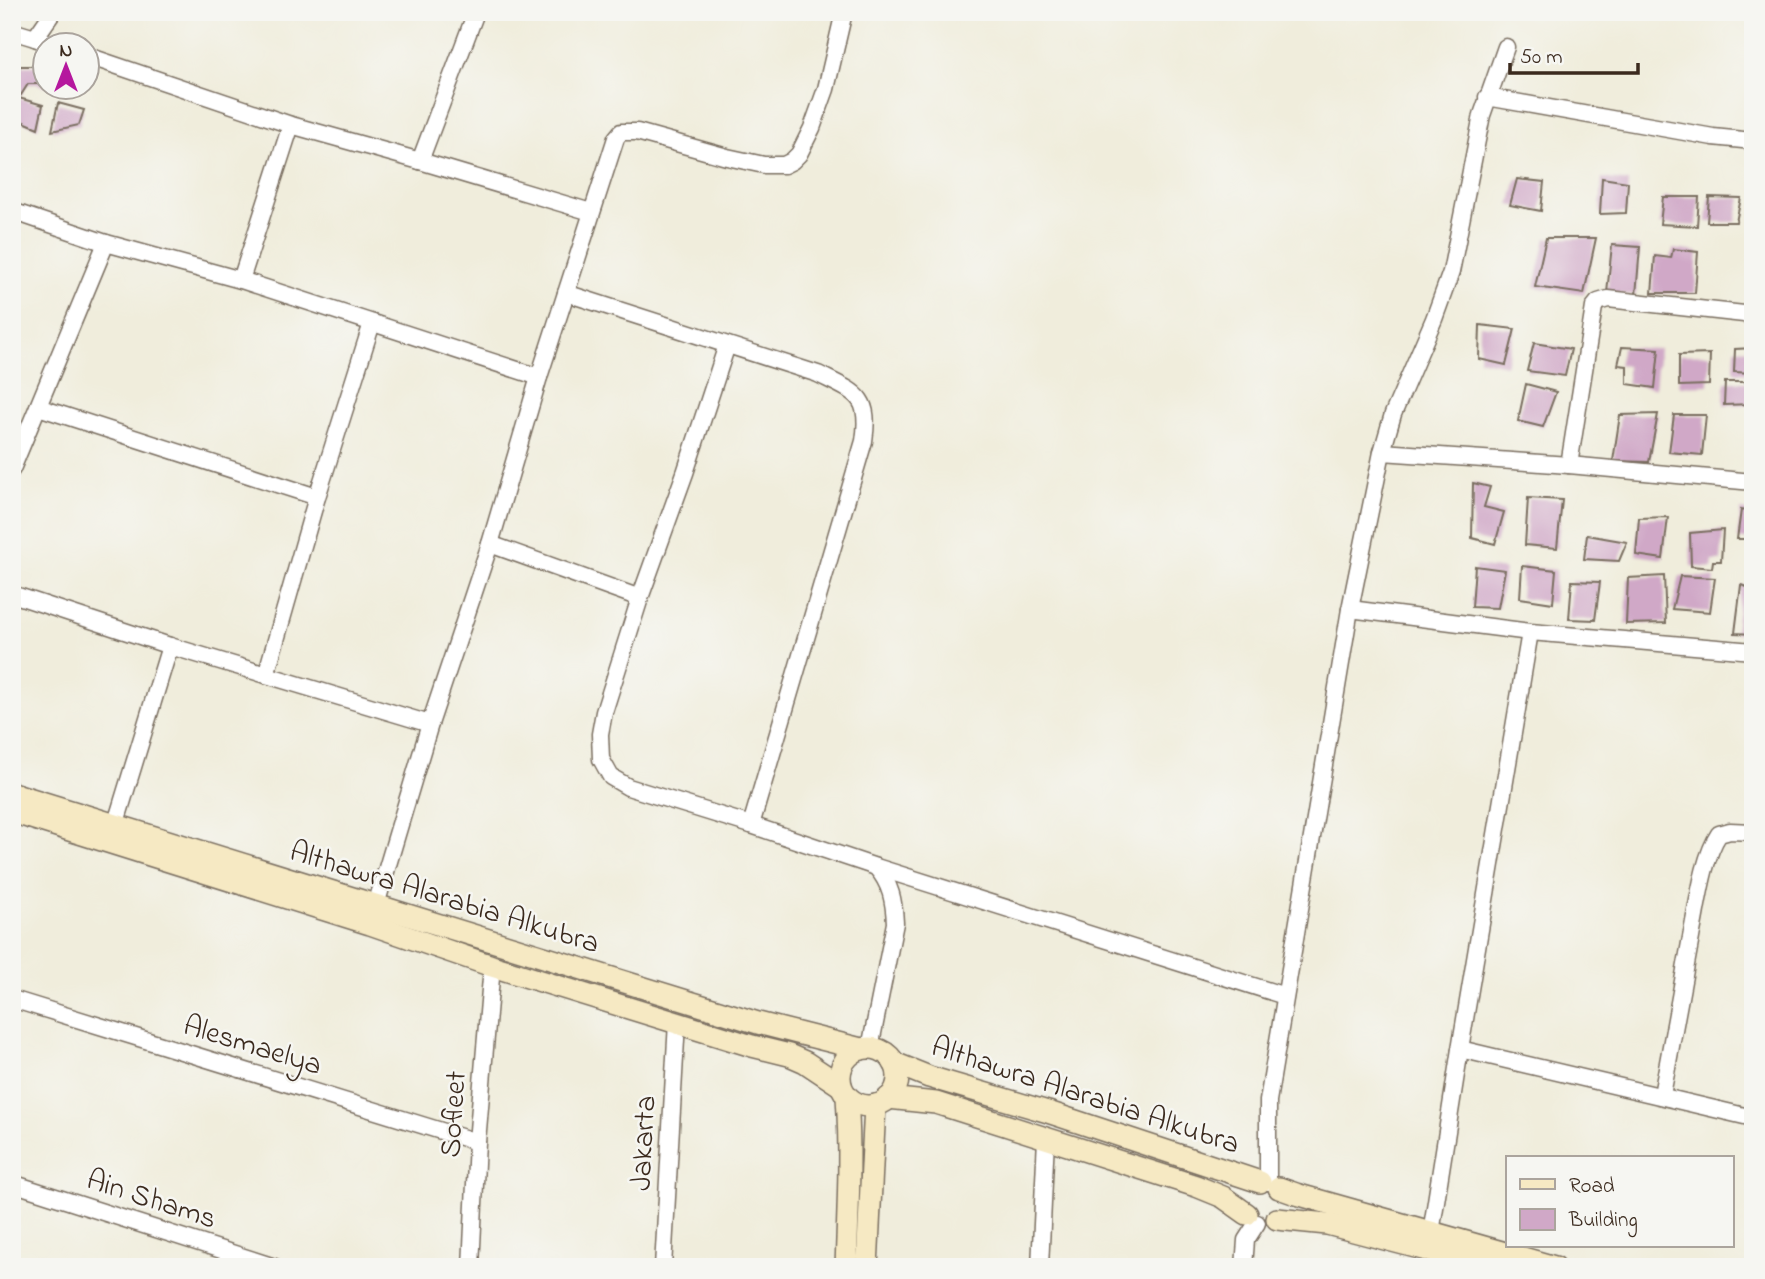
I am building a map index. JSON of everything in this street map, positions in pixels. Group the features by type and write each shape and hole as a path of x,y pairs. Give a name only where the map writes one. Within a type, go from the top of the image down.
{"street":[{"path":"39,32 53,12"},
{"path":"420,161 476,12"},
{"path":"373,914 430,724 490,544 539,377 616,138 621,132 637,132 727,157 764,165 784,166 799,154 812,128 826,89 844,12"},
{"path":"12,31 32,37"},
{"path":"1244,1267 1247,1240 1260,1219 1282,1214 1285,1200 1269,1184 1268,1101 1350,609 1382,452 1393,414 1451,272 1478,130 1506,47"},
{"path":"102,61 291,125 591,212"},
{"path":"1487,97 1713,137 1753,141"},
{"path":"241,280 291,125"},
{"path":"12,211 106,243 241,280 539,377"},
{"path":"12,469 106,243"},
{"path":"566,293 818,374 852,391 864,405 867,421 864,441 751,825"},
{"path":"1569,464 1594,307 1598,302 1608,299 1753,314"},
{"path":"266,675 317,498 372,323"},
{"path":"727,345 604,712 600,734 601,759 611,777 628,788 1285,996"},
{"path":"38,407 317,498"},
{"path":"1382,452 1569,464 1753,482"},
{"path":"490,544 640,598"},
{"path":"12,594 170,646 430,724"},
{"path":"1350,609 1530,632 1753,651"},
{"path":"1432,1234 1530,632"},
{"path":"115,826 170,646"},
{"name":"Althawra Alarabia Alkubra","path":"13,809 115,826 373,914 492,966 789,1055 805,1062 844,1092"},
{"name":"Althawra Alarabia Alkubra","path":"13,809 758,1023 866,1049"},
{"path":"1662,1095 1708,858 1719,834 1730,831 1753,832"},
{"path":"866,1049 895,923 890,888 876,867"},
{"name":"Sofleet","path":"471,1267 477,1142 492,966"},
{"name":"Alesmaelya","path":"12,999 477,1142"},
{"name":"Jakarta","path":"663,1267 677,1022"},
{"path":"752,1046 758,1023"},
{"path":"844,1092 862,1105 882,1102 894,1091 897,1082 894,1063 880,1051 866,1049 853,1053 841,1068 839,1077 844,1092 849,1134 846,1267"},
{"path":"1460,1049 1753,1118"},
{"name":"Althawra Alarabia Alkubra","path":"894,1063 929,1077 1048,1112 1296,1194 1555,1267"},
{"path":"867,1267 882,1102"},
{"name":"Althawra Alarabia Alkubra","path":"882,1102 936,1103 1196,1186 1260,1219 1327,1224 1492,1267"},
{"path":"1040,1267 1046,1138"},
{"name":"Ain Shams","path":"12,1183 275,1267"},
{"path":"1260,1219 1243,1208 1244,1195 1248,1189 1269,1184"}],"building":[{"path":"20,66 32,66 32,84 28,84 21,95 12,89"},
{"path":"12,96 43,105 38,128 12,117"},
{"path":"58,103 84,110 79,125 52,131"},
{"path":"1602,178 1628,182 1626,213 1600,214"},
{"path":"1517,179 1544,182 1541,211 1510,205"},
{"path":"1663,197 1699,197 1697,226 1660,224"},
{"path":"1709,197 1741,198 1736,222 1707,222"},
{"path":"1546,238 1596,238 1584,294 1535,287"},
{"path":"1612,245 1640,247 1636,295 1607,293"},
{"path":"1673,249 1698,252 1695,293 1652,293 1655,256 1671,258"},
{"path":"1480,325 1515,329 1506,365 1479,359"},
{"path":"1534,343 1571,349 1565,376 1527,371"},
{"path":"1622,347 1659,349 1655,388 1627,384 1627,366 1618,365"},
{"path":"1753,348 1753,373 1734,372 1735,349"},
{"path":"1710,354 1709,385 1679,386 1679,355"},
{"path":"1725,382 1753,382 1753,404 1724,405"},
{"path":"1526,384 1556,392 1543,427 1518,421"},
{"path":"1658,414 1649,462 1613,461 1620,415"},
{"path":"1674,415 1706,415 1702,455 1669,452"},
{"path":"1473,483 1490,487 1484,507 1504,512 1495,544 1472,538"},
{"path":"1528,498 1562,500 1557,548 1525,545"},
{"path":"1741,510 1753,512 1753,539 1737,539"},
{"path":"1668,517 1663,559 1636,555 1639,518"},
{"path":"1723,530 1721,561 1713,561 1712,568 1691,566 1690,533"},
{"path":"1587,535 1627,542 1619,561 1584,559"},
{"path":"1475,566 1505,570 1498,608 1472,607"},
{"path":"1522,566 1556,570 1553,603 1520,598"},
{"path":"1664,576 1666,623 1626,624 1628,578"},
{"path":"1680,576 1715,578 1710,612 1672,609"},
{"path":"1572,581 1600,582 1595,620 1569,619"},
{"path":"1741,585 1753,589 1753,634 1735,633"}]}
